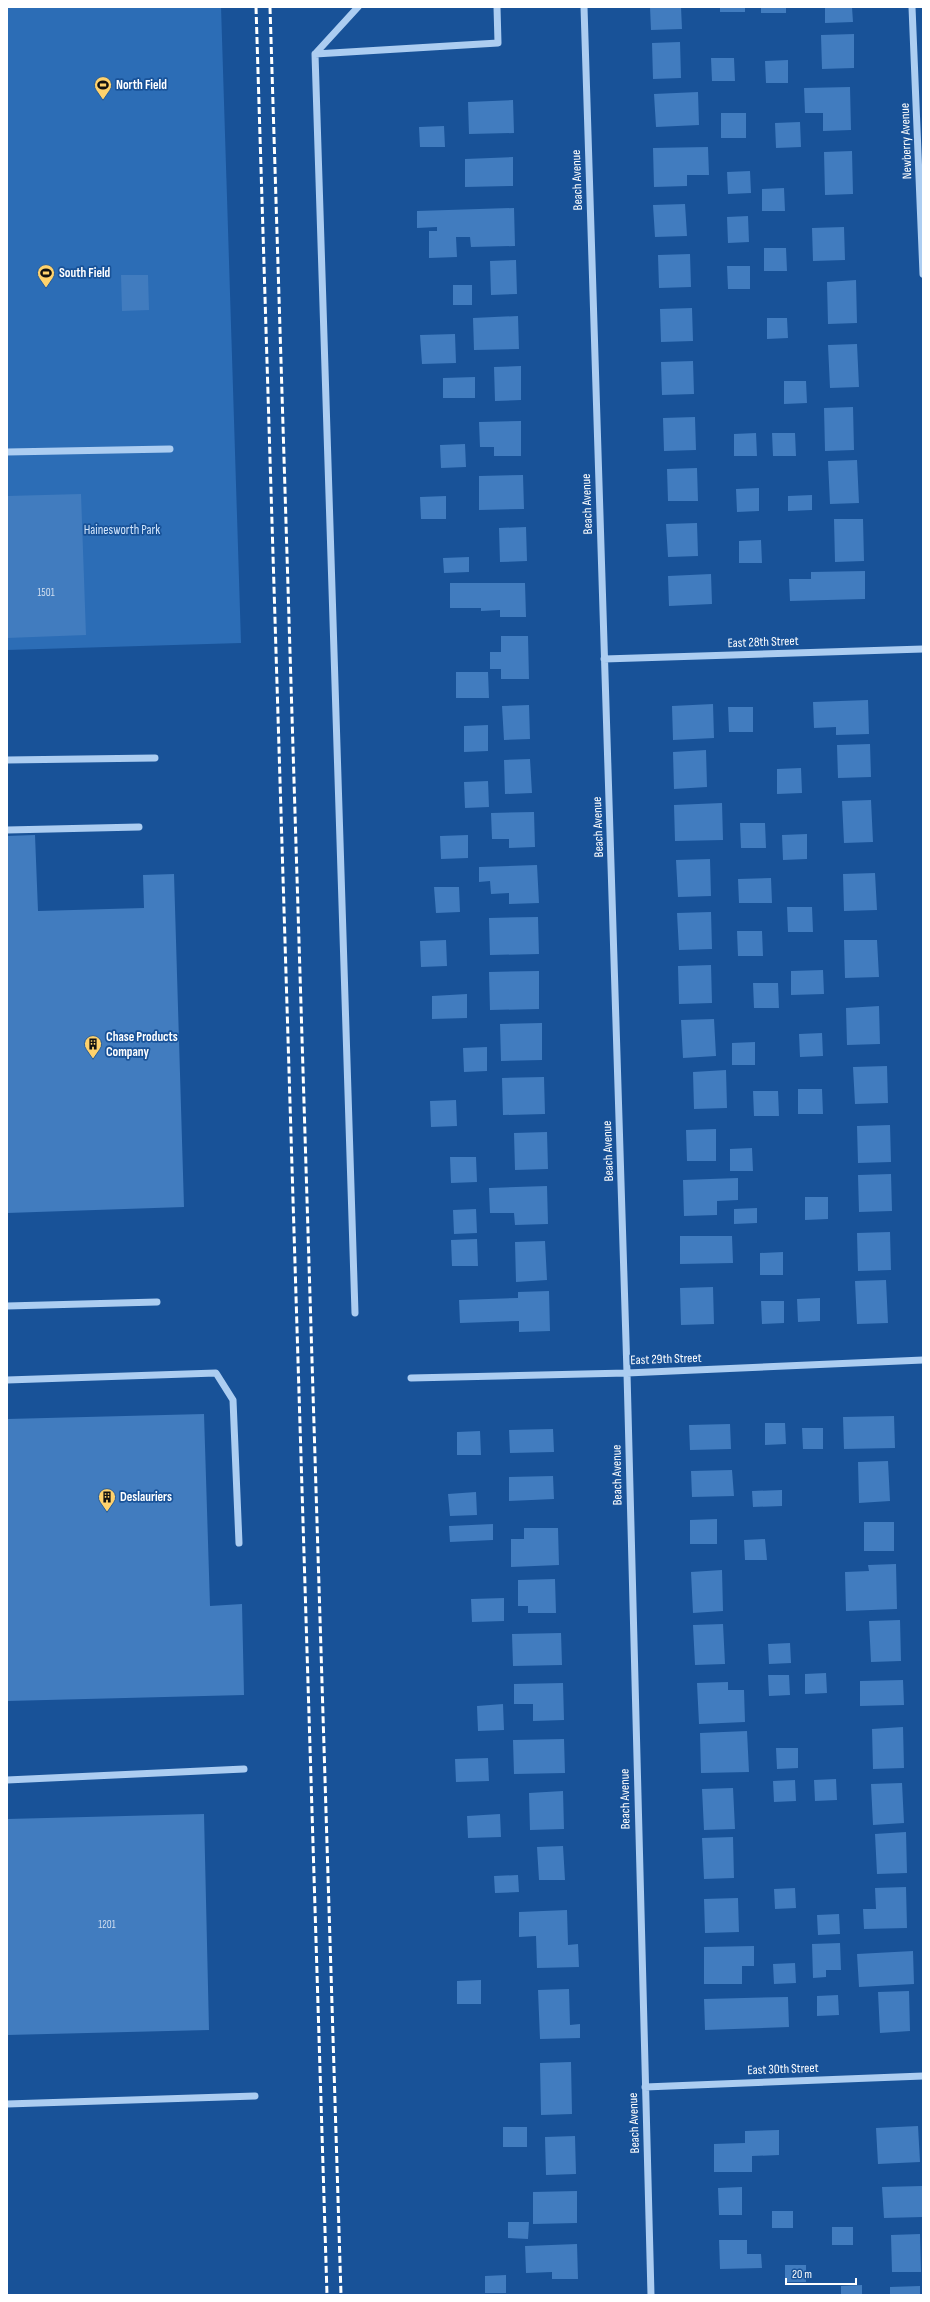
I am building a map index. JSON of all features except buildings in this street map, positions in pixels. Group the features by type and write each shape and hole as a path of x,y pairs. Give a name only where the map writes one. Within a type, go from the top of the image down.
{"street":[{"path":"355,1313 315,54 358,7"},
{"path":"315,54 498,44 497,7"},
{"name":"Beach Avenue","path":"584,7 627,1373 651,2295"},
{"name":"Newberry Avenue","path":"912,7 923,274"},
{"path":"7,452 170,449"},
{"name":"East 28th Street","path":"604,659 923,649"},
{"path":"7,760 155,758"},
{"path":"7,830 139,826"},
{"path":"7,1306 157,1302"},
{"name":"East 29th Street","path":"411,1378 627,1373 923,1360"},
{"path":"7,1380 216,1373 233,1400 239,1543"},
{"path":"7,1780 244,1769"},
{"name":"East 30th Street","path":"645,2086 923,2076"},
{"path":"7,2104 255,2096"}],"green space":[{"name":"Hainesworth Park","path":"7,7 221,7 241,643 7,650"}],"railway":[{"path":"256,7 327,2295"},
{"path":"270,7 341,2295"}],"place":[{"name":"North Field","path":"103,100"},
{"name":"South Field","path":"46,288"},
{"name":"Chase Products Company","path":"93,1059"},
{"name":"Deslauriers","path":"107,1512"}]}
